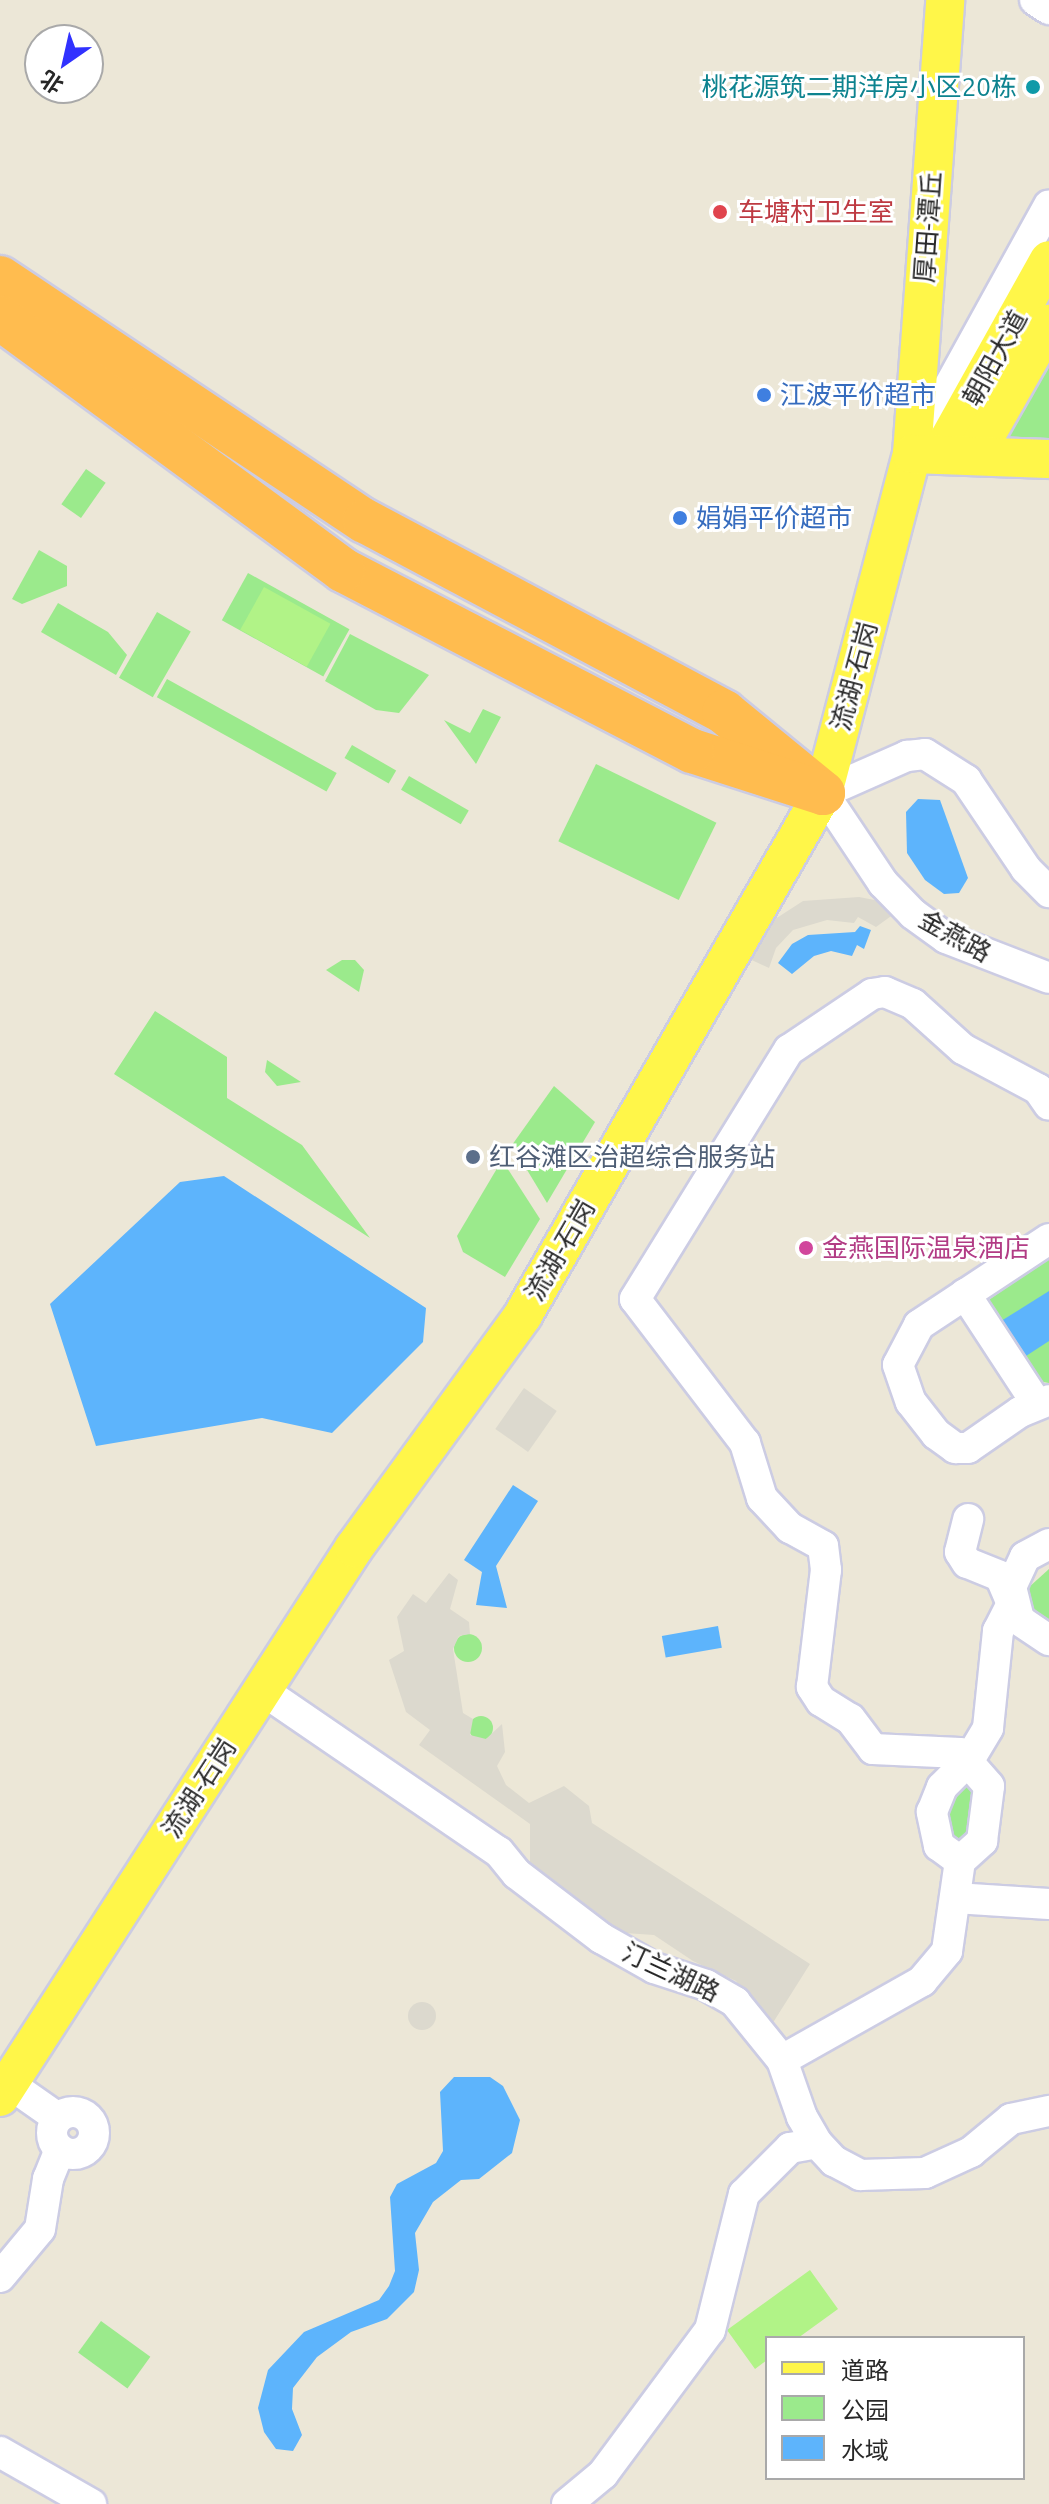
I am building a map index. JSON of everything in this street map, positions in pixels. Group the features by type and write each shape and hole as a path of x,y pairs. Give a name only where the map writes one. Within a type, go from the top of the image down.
{"highway":[{"path":"0,278 365,521 724,712 823,793"},
{"path":"0,318 343,570 692,751 823,793"}],"main road":[{"name":"厚田-潭丘","path":"942,455 949,2"},
{"name":"朝阳大道","path":"942,455 1049,260"},
{"name":"朝阳大道","path":"942,455 1049,324"},
{"path":"942,455 1049,459"},
{"name":"流湖-石岗","path":"4,2090 354,1548 523,1315 823,793 942,455"}],"street":[{"path":"1035,0 1049,9"},
{"path":"942,455 1049,205"},
{"path":"823,793 907,756 925,754 966,780 1026,869 1049,892"},
{"path":"823,793 909,768 945,777 1006,861 1049,908"},
{"name":"金燕路","path":"823,793 910,897 959,933 1049,967"},
{"name":"金燕路","path":"823,793 883,883 913,914 946,938 1049,978"},
{"path":"782,2060 929,1974 947,1951 960,1861 982,1841 990,1801 989,1786 969,1760 945,1750 902,1753 873,1749 850,1719 821,1701 812,1687 826,1570 823,1546 790,1528 762,1498 745,1443 635,1299 789,1050 872,994 885,992 913,1004 963,1049 1038,1089 1049,1105"},
{"path":"962,1296 1037,1409 986,1438 955,1448 936,1434 911,1402 899,1378 905,1345 919,1325 962,1296 1049,1239"},
{"path":"968,1519 960,1552 967,1563 1000,1576 1012,1604 1031,1632 1049,1640"},
{"path":"960,1861 939,1846 932,1812 942,1787 969,1760 988,1728 998,1631 1012,1604 1015,1571 1025,1557 1049,1544"},
{"name":"汀兰湖路","path":"262,1690 499,1852 517,1874 601,1938 654,1968 706,1985 735,2002 782,2060 802,2117 817,2143 834,2161 860,2175 892,2178 949,2163 1011,2119 1049,2111"},
{"path":"955,1898 1049,1904"},
{"path":"0,2277 40,2229 48,2179 60,2149 52,2130 58,2118 4,2090"},
{"path":"567,2504 603,2474 710,2330 744,2194 790,2148 817,2143"},
{"path":"0,2452 91,2504"}],"green space":[{"path":"1049,342 1049,448 1021,448 1000,430"},
{"path":"86,469 106,483 81,518 61,504"},
{"path":"39,550 67,566 67,586 22,604 12,599"},
{"path":"248,573 349,629 323,676 222,620"},
{"path":"264,587 330,624 307,667 240,630"},
{"path":"58,603 108,632 127,655 116,675 41,632"},
{"path":"157,612 191,632 153,697 119,678"},
{"path":"350,634 429,675 399,713 376,710 325,681"},
{"path":"167,679 337,773 326,791 157,697"},
{"path":"483,709 501,717 476,764 444,720 470,733"},
{"path":"352,745 396,770 389,783 344,758"},
{"path":"596,764 716,823 679,900 558,841"},
{"path":"409,776 469,810 461,824 401,790"},
{"path":"342,960 355,960 364,970 359,992 326,970"},
{"path":"155,1011 227,1057 227,1098 302,1145 370,1238 114,1074"},
{"path":"267,1060 301,1082 277,1086 265,1072"},
{"path":"554,1086 595,1122 547,1203 512,1145"},
{"path":"502,1160 540,1219 505,1277 463,1252 457,1236"},
{"path":"1049,1257 1049,1383 1032,1380 989,1311 990,1299"},
{"path":"1049,1569 1049,1620 1026,1617 1028,1588"},
{"path":"468,1634 478,1638 482,1648 478,1658 468,1662 458,1658 454,1648 458,1638"},
{"path":"481,1716 489,1720 493,1728 489,1736 481,1740 473,1736 469,1728 473,1720"},
{"path":"976,1779 979,1821 964,1839 952,1840 945,1831 950,1788"},
{"path":"810,2270 838,2309 801,2336 765,2336 765,2362 755,2369 727,2330"},
{"path":"101,2321 150,2357 127,2388 78,2353"}],"shaded area":[{"path":"859,897 905,906 876,927 858,917 854,923 827,920 793,930 776,948 769,968 741,955 758,930 803,901"},
{"path":"524,1388 557,1411 528,1452 495,1429"},
{"path":"449,1573 458,1580 450,1609 469,1622 470,1634 459,1636 453,1649 463,1713 473,1719 470,1735 486,1739 502,1724 505,1752 497,1766 506,1785 529,1803 564,1786 589,1806 592,1823 810,1964 769,2029 736,1981 693,1961 654,1935 625,1933 602,1921 548,1880 530,1862 530,1824 419,1745 430,1730 406,1712 389,1660 404,1651 397,1617 413,1594 426,1603"},
{"path":"422,2002 432,2006 436,2016 432,2026 422,2030 412,2026 408,2016 412,2006"}],"water":[{"path":"918,799 940,800 968,878 959,893 944,894 925,880 907,853 906,812"},
{"path":"860,926 871,930 864,949 857,945 852,956 831,951 814,956 792,974 778,963 792,944 808,935 855,932"},
{"path":"224,1176 426,1308 423,1342 332,1433 262,1418 96,1446 50,1304 180,1182"},
{"path":"1049,1291 1049,1341 1026,1356 1001,1321"},
{"path":"513,1485 538,1501 496,1566 507,1608 476,1605 482,1572 464,1560"},
{"path":"718,1626 722,1648 666,1658 662,1636"},
{"path":"454,2077 490,2077 503,2086 520,2120 512,2153 479,2179 461,2180 433,2202 415,2233 419,2270 414,2292 387,2319 351,2332 317,2357 293,2388 292,2409 302,2435 293,2451 276,2449 264,2432 258,2408 268,2370 304,2332 379,2300 389,2286 395,2271 390,2197 397,2184 436,2163 443,2151 440,2092"}],"place":[{"name":"桃花源筑二期洋房小区20栋","path":"1033,87"},
{"name":"车塘村卫生室","path":"720,212"},
{"name":"江波平价超市","path":"764,395"},
{"name":"娟娟平价超市","path":"680,518"},
{"name":"红谷滩区治超综合服务站","path":"473,1157"},
{"name":"金燕国际温泉酒店","path":"806,1248"}]}
